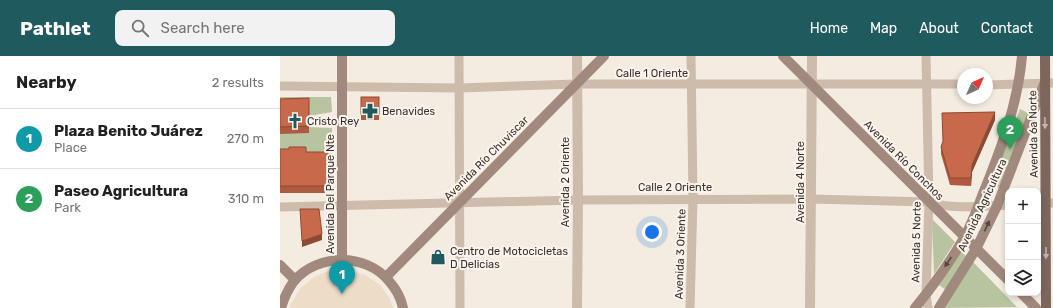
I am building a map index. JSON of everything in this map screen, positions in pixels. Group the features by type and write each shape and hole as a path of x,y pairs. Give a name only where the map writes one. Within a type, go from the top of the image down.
{"main road":[{"name":"Avenida Del Parque Nte","path":"342,56 342,259"},
{"name":"Avenida Río Chuviscar","path":"386,277 604,56"},
{"name":"Avenida Río Conchos","path":"783,56 1005,277"},
{"name":"Avenida Agricultura","path":"915,308 926,295 964,237 978,207 1003,139 1018,85 1022,56"},
{"name":"Avenida 6a Norte","path":"1045,56 1049,84 1046,203 1046,308"},
{"name":"Avenida Agricultura","path":"939,308 976,249 997,206 1049,84"},
{"path":"281,308 286,293 295,280 308,269 324,262 342,259 358,261 373,267 386,277 396,289 403,308"},
{"path":"280,265 295,280"},
{"path":"1024,296 1036,308"}],"street":[{"path":"459,56 460,308"},
{"name":"Avenida 2 Oriente","path":"577,56 577,308"},
{"name":"Avenida 3 Oriente","path":"690,308 693,199 691,56"},
{"name":"Avenida 4 Norte","path":"810,308 812,56"},
{"name":"Avenida 5 Norte","path":"926,56 929,202 926,295 928,308"},
{"name":"Calle 1 Oriente","path":"280,86 460,88 576,84 957,84"},
{"path":"993,84 1049,84"},
{"name":"Calle 2 Oriente","path":"280,207 342,204 693,199 812,199 929,202 942,206 978,207 1005,205"}],"green space":[{"path":"280,97 331,97 332,112 309,116 309,127 332,128 332,159 280,157"},
{"path":"1020,109 1028,113 1000,188 991,185"},
{"path":"932,219 955,242 934,274"},
{"path":"961,251 967,257 946,290 939,285"},
{"path":"973,262 1017,307 943,308"}],"shaded area":[{"path":"331,270 348,270 365,275 380,285 390,299 393,308 290,308 300,289 314,277"}],"building":[{"name":"Benavides","path":"361,97 379,97 379,114 361,114"},
{"name":"Cristo Rey","path":"309,98 309,126 280,127 280,99"},
{"path":"995,112 972,165 971,178 950,178 941,147 943,141 942,113"},
{"path":"289,147 306,147 306,152 328,152 328,158 332,158 332,178 324,186 280,186 280,149 289,149"},
{"path":"300,209 319,209 322,234 302,241"}],"place":[{"name":"Benavides","path":"370,111"},
{"name":"Cristo Rey","path":"295,121"},
{"name":"Paseo Agricultura","path":"1010,149"},
{"name":"Centro de Motocicletas D Delicias","path":"438,257"},
{"name":"Plaza Benito Juárez","path":"342,294"}]}
